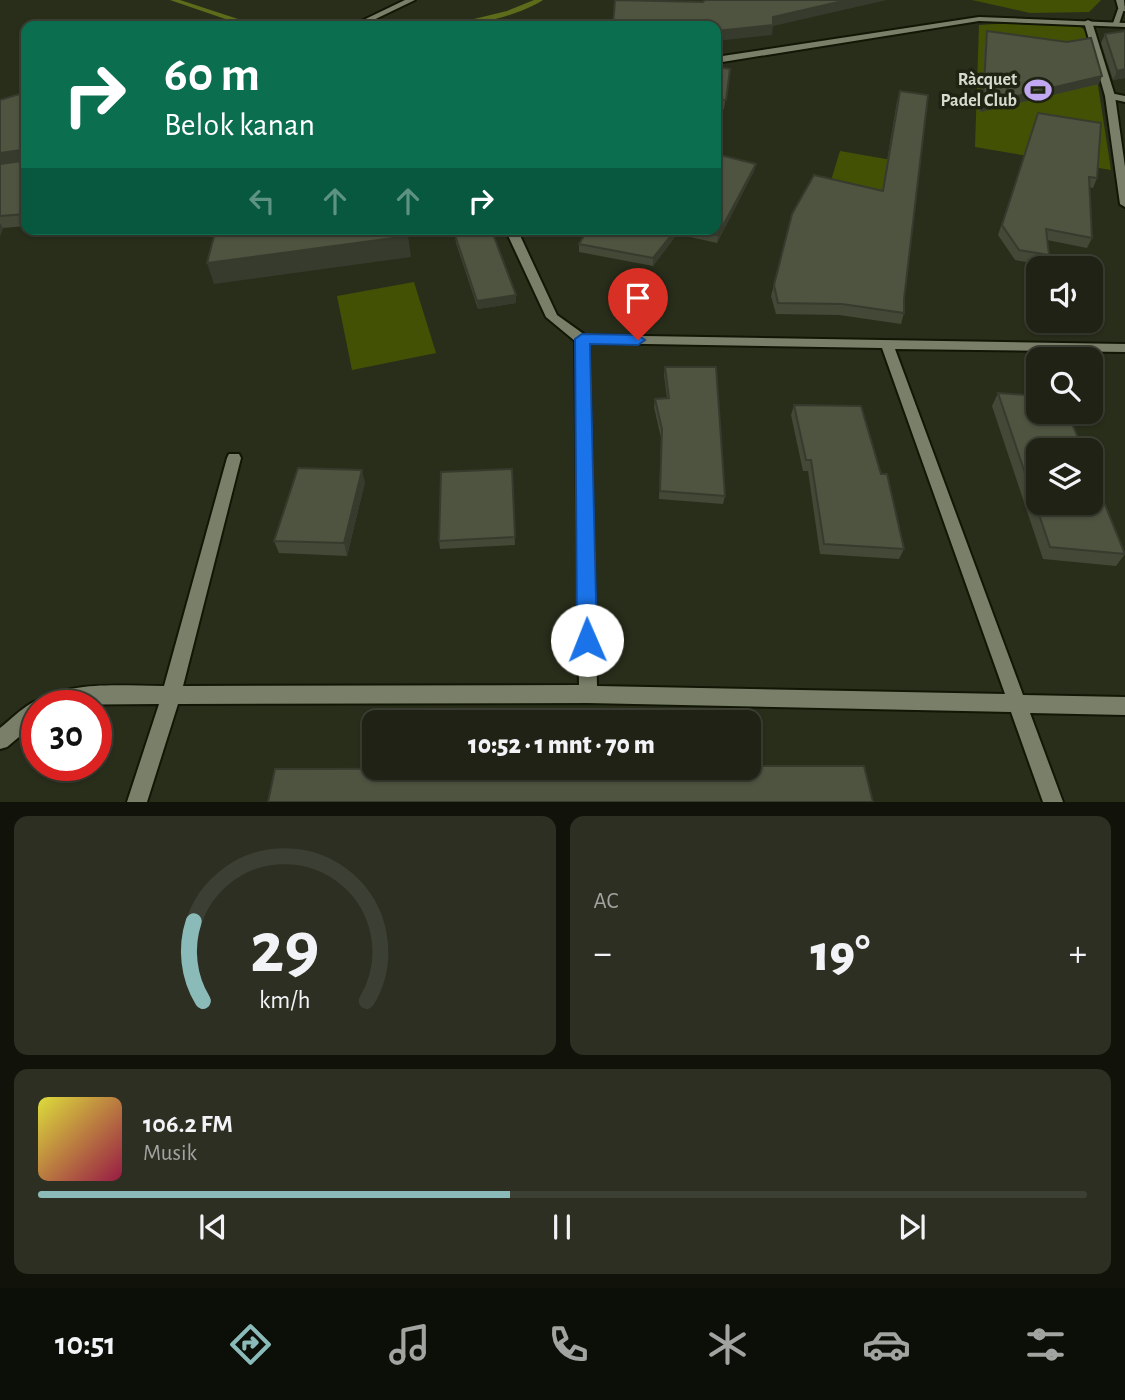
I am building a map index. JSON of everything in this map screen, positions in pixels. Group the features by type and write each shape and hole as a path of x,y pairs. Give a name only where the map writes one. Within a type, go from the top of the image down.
{"street":[{"path":"365,21 411,0"},
{"path":"1115,24 1122,6"},
{"path":"721,59 979,19 1125,25"},
{"path":"1088,22 1110,96 1125,204"},
{"path":"1110,96 1125,99"},
{"path":"514,235 552,317 582,339 1125,348"},
{"path":"582,339 588,694"},
{"path":"887,345 1053,802"},
{"path":"137,802 171,695 234,458"},
{"path":"112,695 588,694 1125,706"},
{"path":"0,740 21,723"}],"green space":[{"path":"972,0 1101,0 1089,12 1030,13"},
{"name":"Ràcquet Padel Club","path":"1011,23 1079,26 1090,34 1111,170 975,147 979,25"},
{"path":"840,151 903,162 890,224 822,210"},
{"path":"414,282 436,353 352,370 337,296"}],"building":[{"path":"615,0 847,0 773,17 773,25 721,30 721,21 613,21"},
{"path":"987,31 1067,42 1091,38 1102,76 983,104"},
{"path":"1125,31 1125,69 1117,71 1105,34"},
{"path":"721,68 730,69 726,100 721,100"},
{"path":"900,91 928,95 904,313 842,304 778,303 774,285 792,214 814,175 883,191"},
{"path":"21,94 21,150 0,153 0,100"},
{"path":"1038,113 1101,123 1097,178 1089,177 1092,238 1046,229 1049,255 1019,250 1002,225"},
{"path":"721,155 756,164 721,229"},
{"path":"21,161 21,214 0,216 0,164"},
{"path":"214,235 408,236 207,263"},
{"path":"455,235 493,235 516,295 477,301"},
{"path":"584,235 671,235 653,258 579,244"},
{"path":"665,367 716,367 725,496 660,491 662,429 655,399 669,398"},
{"path":"998,393 1026,395 1026,424 1072,424 1078,438 1026,438 1026,476"},
{"path":"794,405 861,406 881,474 887,474 904,549 824,544 811,460 806,460"},
{"path":"298,468 362,470 344,543 274,541"},
{"path":"512,469 515,537 439,541 441,472"},
{"path":"1103,500 1125,554 1050,547 1039,515 1103,515"},
{"path":"761,766 864,766 873,802 268,802 275,769 362,769 362,780 761,780"}],"waterway":[{"path":"173,0 237,21"},
{"path":"472,21 509,13 540,0"}],"place":[{"name":"Ràcquet Padel Club","path":"1038,90"}],"route":[{"path":"587,640 582,339 638,340"}]}
